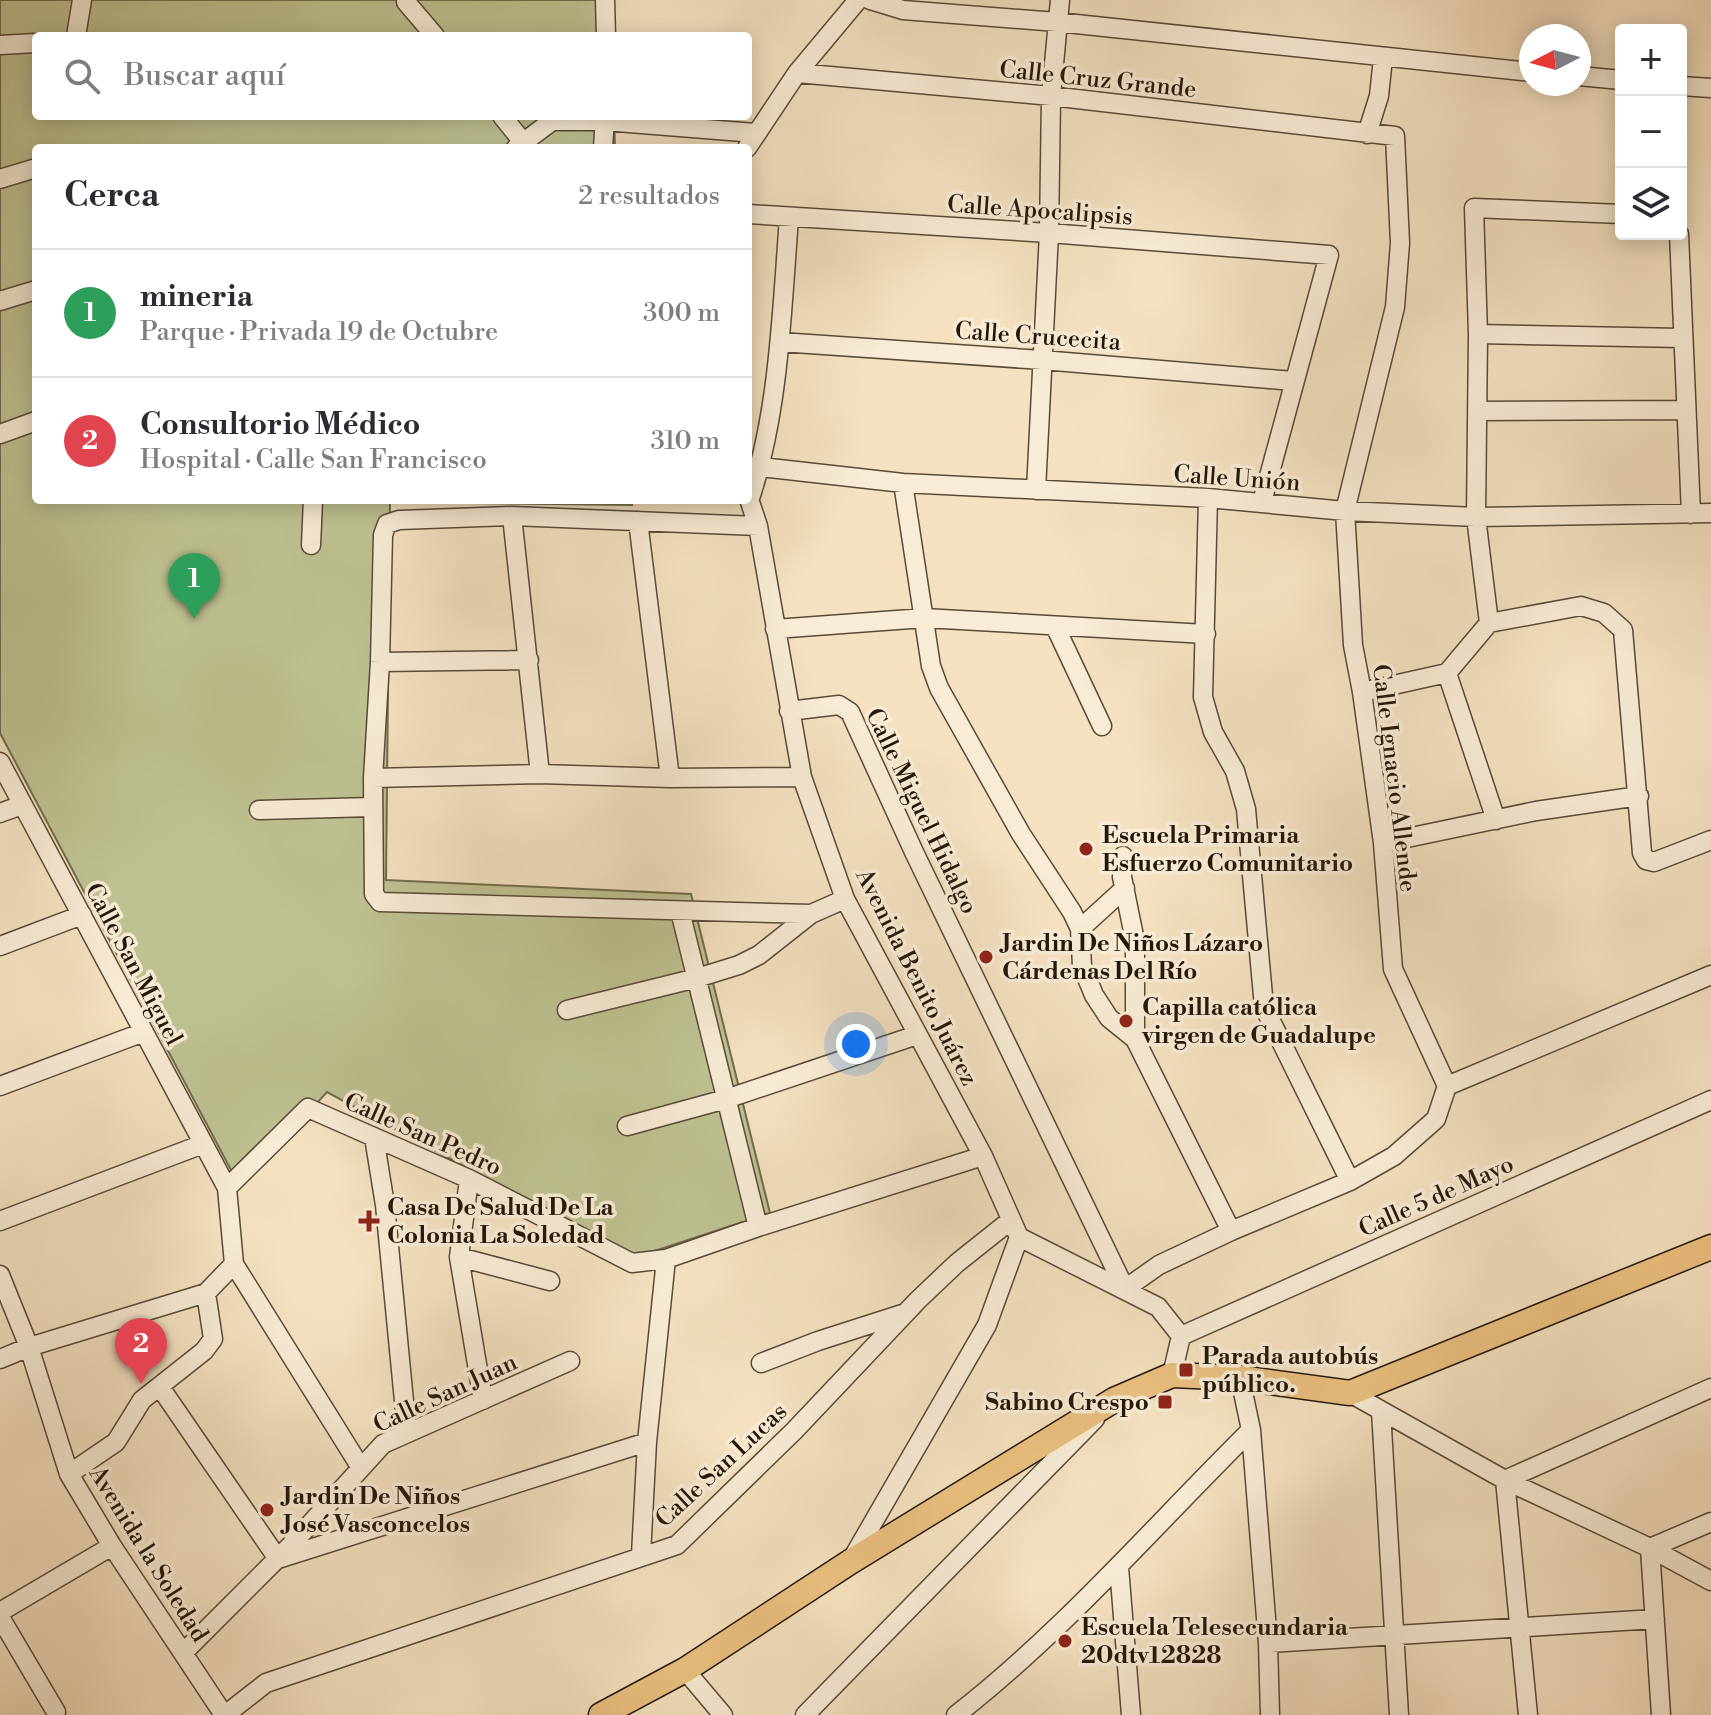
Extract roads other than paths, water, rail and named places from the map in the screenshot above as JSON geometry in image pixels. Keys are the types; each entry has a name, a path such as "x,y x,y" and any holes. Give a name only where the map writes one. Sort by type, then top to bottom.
{"main road":[{"path":"601,1715 685,1670 850,1562 1114,1400 1172,1375 1240,1378 1350,1393 1711,1247"}],"street":[{"path":"77,32 82,0"},
{"path":"605,0 606,32"},
{"path":"611,120 751,141 797,73 858,0"},
{"path":"870,0 903,10 1057,22 1519,71"},
{"path":"1036,490 1049,233 1051,96 1060,0"},
{"path":"406,2 432,32"},
{"path":"0,45 32,43"},
{"path":"1367,134 1379,96 1383,58"},
{"name":"Calle Cruz Grande","path":"797,73 1051,96 1395,136"},
{"path":"1591,77 1615,79"},
{"path":"1687,86 1711,88"},
{"path":"504,120 519,144"},
{"path":"521,144 555,120"},
{"path":"603,144 604,120"},
{"name":"Calle Ignacio Allende","path":"1395,136 1400,243 1395,307 1345,511 1353,645 1383,843 1393,969 1447,1086"},
{"path":"0,179 32,169"},
{"path":"1489,623 1476,517 1478,334 1474,208 1615,214"},
{"name":"Calle Apocalipsis","path":"752,214 1329,255 1293,381"},
{"path":"752,490 761,467 780,342 789,218"},
{"path":"1679,240 1691,514"},
{"path":"0,301 32,291"},
{"path":"1478,334 1682,338"},
{"name":"Calle Crucecita","path":"780,342 1293,381"},
{"path":"1262,502 1293,381"},
{"path":"1477,411 1685,410"},
{"path":"0,434 32,422"},
{"name":"Calle Unión","path":"761,467 903,483 1208,498 1345,511 1476,517 1711,513"},
{"path":"903,483 931,666 939,688 1021,834 1080,929 1082,966 1094,995 1109,1018 1135,1039 1231,1231"},
{"path":"1208,498 1203,697 1213,732 1235,771 1246,809 1264,1007 1350,1181"},
{"path":"311,545 313,504"},
{"name":"Avenida Benito Juárez","path":"751,504 758,526 802,777 845,899 983,1156 1019,1237"},
{"path":"758,526 512,516 399,520 387,524 383,535 373,778 374,894 380,902 811,914"},
{"path":"512,516 540,774"},
{"path":"638,521 670,778"},
{"path":"1362,692 1447,673 1489,623 1581,606 1604,613 1623,630 1642,853 1646,860 1654,862 1711,840"},
{"path":"775,629 924,618 1206,634"},
{"path":"1055,626 1102,726"},
{"path":"380,662 529,660"},
{"path":"1447,673 1496,820"},
{"name":"Calle Miguel Hidalgo","path":"789,711 839,705 850,712 914,852 1125,1289"},
{"name":"Calle San Miguel","path":"0,762 227,1188"},
{"path":"373,778 540,774 670,778 802,777"},
{"path":"1383,843 1536,811 1639,796"},
{"path":"0,813 22,805"},
{"path":"259,810 372,807"},
{"path":"1123,856 1122,877 1135,941 1135,1039"},
{"path":"1080,929 1125,888"},
{"path":"567,1010 697,978 759,955 811,914 845,899"},
{"path":"680,911 758,1227"},
{"path":"0,946 82,915"},
{"path":"1125,1289 1159,1265 1350,1181 1394,1156 1436,1119 1447,1086 1711,975"},
{"path":"0,1086 144,1032"},
{"path":"627,1126 726,1099 917,1035"},
{"name":"Calle 5 de Mayo","path":"1181,1336 1711,1100"},
{"name":"Calle San Pedro","path":"227,1188 308,1108 469,1179 632,1263 666,1259 983,1156"},
{"path":"374,1137 385,1205 407,1432"},
{"path":"0,1221 203,1144"},
{"path":"469,1179 459,1257 483,1400"},
{"path":"227,1188 234,1264 361,1468"},
{"name":"Calle San Lucas","path":"224,1715 266,1683 677,1545 794,1431 905,1313 957,1263 1011,1220"},
{"path":"850,1562 987,1325 1019,1237 1158,1307 1181,1336 1172,1375"},
{"path":"459,1257 550,1281"},
{"path":"641,1555 647,1442 666,1259"},
{"path":"0,1359 29,1347 206,1293 234,1264"},
{"name":"Avenida la Soledad","path":"0,1275 29,1347 69,1474 112,1546 224,1715"},
{"path":"69,1474 116,1442 142,1400 204,1351 213,1339 206,1293"},
{"path":"761,1363 905,1313"},
{"name":"Calle San Juan","path":"183,1653 278,1559 383,1444 570,1361"},
{"path":"1240,1378 1251,1430 1268,1643 1270,1715"},
{"path":"160,1387 278,1559 647,1442"},
{"path":"1505,1480 1711,1388"},
{"path":"1350,1393 1505,1480 1650,1548 1711,1581"},
{"path":"805,1715 1114,1400"},
{"path":"1381,1411 1399,1715"},
{"path":"956,1715 986,1692 1119,1567 1186,1494 1251,1430"},
{"path":"1505,1480 1528,1715"},
{"path":"1650,1548 1711,1522"},
{"path":"56,1712 0,1614 112,1546"},
{"path":"1650,1548 1661,1715"},
{"path":"1119,1567 1131,1715"},
{"path":"1268,1643 1655,1619"},
{"path":"685,1670 723,1715"}],"place":[{"name":"mineria","path":"194,619"},
{"name":"Escuela Primaria Esfuerzo Comunitario","path":"1086,849"},
{"name":"Jardin De Niños Lázaro Cárdenas Del Río","path":"986,957"},
{"name":"Capilla católica virgen de Guadalupe","path":"1126,1021"},
{"name":"Casa De Salud De La Colonia La Soledad","path":"369,1221"},
{"name":"Parada autobús público.","path":"1186,1370"},
{"name":"Consultorio Médico","path":"141,1384"},
{"name":"Sabino Crespo","path":"1165,1402"},
{"name":"Jardin De Niños José Vasconcelos","path":"267,1510"},
{"name":"Escuela Telesecundaria 20dtv12828","path":"1065,1641"}]}
